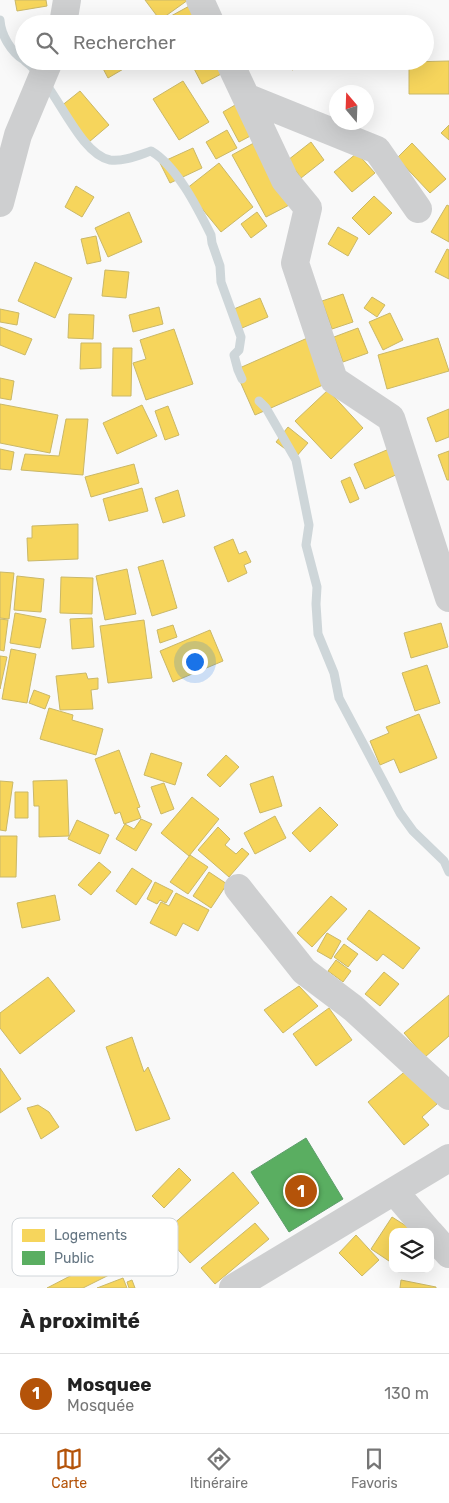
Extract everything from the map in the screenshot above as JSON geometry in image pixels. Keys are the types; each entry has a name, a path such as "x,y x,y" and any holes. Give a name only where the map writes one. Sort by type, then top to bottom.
{"street":[{"path":"64,15 67,0"},
{"path":"200,0 207,15"},
{"path":"233,70 285,180 308,208 295,263 334,380 391,418 449,598"},
{"path":"0,203 18,135 41,81"},
{"path":"246,97 377,150 418,209"},
{"path":"238,888 304,971 353,1008 449,1096"},
{"path":"233,1288 449,1158"},
{"path":"394,1192 426,1228"},
{"path":"434,1237 449,1254"}],"building: Logements":[{"path":"15,0 46,0 47,6 17,11"},
{"path":"145,0 188,0 167,15 156,15"},
{"path":"193,4 198,15 173,15"},
{"path":"434,61 449,61 449,94 409,94 409,70 434,70"},
{"path":"104,70 122,70 108,78"},
{"path":"195,70 224,70 225,72 202,84"},
{"path":"183,81 209,122 179,140 153,99"},
{"path":"80,91 109,125 89,142 60,107"},
{"path":"242,101 258,132 239,142 223,112"},
{"path":"449,125 449,140 441,133"},
{"path":"227,130 237,148 216,159 206,142"},
{"path":"261,139 295,202 266,217 232,155"},
{"path":"311,142 324,160 301,178 288,160"},
{"path":"412,143 446,179 430,193 397,158"},
{"path":"193,148 202,168 170,183 160,163"},
{"path":"357,153 375,173 352,192 334,172"},
{"path":"219,163 253,207 221,232 186,189"},
{"path":"76,186 94,197 82,217 65,207"},
{"path":"374,196 392,213 369,235 352,218"},
{"path":"447,205 449,206 449,242 431,232"},
{"path":"129,212 142,242 108,257 95,228"},
{"path":"257,212 267,226 251,238 241,224"},
{"path":"338,227 358,238 348,256 328,244"},
{"path":"96,236 101,261 87,264 81,239"},
{"path":"447,249 449,250 449,279 435,272"},
{"path":"35,262 72,278 55,318 18,301"},
{"path":"105,270 129,272 126,298 102,296"},
{"path":"343,294 353,322 332,329 322,301"},
{"path":"372,297 385,305 377,317 364,308"},
{"path":"260,298 268,317 242,328 234,309"},
{"path":"159,307 163,324 133,332 129,315"},
{"path":"0,309 19,313 17,325 0,322"},
{"path":"390,313 403,340 383,350 369,322"},
{"path":"69,314 94,315 93,339 68,338"},
{"path":"0,327 32,339 25,355 0,345"},
{"path":"358,328 368,353 343,362 334,337"},
{"path":"174,329 193,384 146,400 133,363 146,359 140,340"},
{"path":"312,336 332,381 255,415 235,370"},
{"path":"438,338 449,371 387,389 378,355"},
{"path":"81,343 101,343 101,368 80,369"},
{"path":"113,348 132,348 131,396 112,396"},
{"path":"0,378 14,381 11,400 0,398"},
{"path":"328,390 363,428 331,459 295,421"},
{"path":"0,404 58,415 50,453 0,443"},
{"path":"142,405 157,436 117,454 103,423"},
{"path":"168,406 179,435 165,440 155,411"},
{"path":"449,409 449,437 436,442 427,418"},
{"path":"66,419 88,419 83,475 21,470 25,454 59,456"},
{"path":"288,427 308,443 296,457 276,442"},
{"path":"0,449 14,452 11,470 0,469"},
{"path":"389,449 400,473 365,489 354,464"},
{"path":"449,451 449,480 447,480 438,455"},
{"path":"134,464 139,483 91,497 85,477"},
{"path":"350,477 359,499 350,503 341,481"},
{"path":"142,488 148,511 109,521 103,499"},
{"path":"178,490 185,516 163,523 155,498"},
{"path":"78,524 78,559 28,561 27,538 32,538 32,526"},
{"path":"233,539 239,554 246,551 251,562 244,565 247,573 228,582 214,547"},
{"path":"163,560 177,608 152,616 138,567"},
{"path":"127,569 136,614 105,620 96,576"},
{"path":"0,572 14,573 9,619 0,618"},
{"path":"17,576 44,579 41,612 14,610"},
{"path":"61,577 93,578 92,614 60,613"},
{"path":"15,613 46,619 40,648 10,643"},
{"path":"92,618 94,647 72,649 70,619"},
{"path":"0,619 8,620 4,651 0,650"},
{"path":"144,620 152,678 108,683 100,626"},
{"path":"441,623 448,647 411,658 404,633"},
{"path":"173,625 177,637 160,643 157,630"},
{"path":"210,630 223,661 173,682 160,651"},
{"path":"11,649 36,654 27,703 2,699"},
{"path":"0,656 7,657 0,689"},
{"path":"427,665 440,703 415,711 402,673"},
{"path":"86,673 88,679 98,678 98,689 91,690 93,709 60,710 56,676"},
{"path":"34,690 50,696 45,709 29,703"},
{"path":"49,708 73,715 72,720 103,729 96,755 40,739"},
{"path":"419,714 437,758 400,773 394,759 380,765 370,741 389,733 386,727"},
{"path":"119,750 140,807 137,808 141,818 124,824 120,812 115,814 95,759"},
{"path":"151,753 182,763 175,785 144,775"},
{"path":"226,755 239,767 220,787 207,775"},
{"path":"273,776 282,806 260,813 250,784"},
{"path":"67,780 69,836 39,837 39,806 34,806 33,781"},
{"path":"0,781 13,782 6,831 0,830"},
{"path":"164,783 174,809 161,814 151,787"},
{"path":"15,792 28,792 28,818 15,818"},
{"path":"192,797 219,819 189,856 161,833"},
{"path":"320,807 338,825 310,852 292,833"},
{"path":"275,816 286,838 255,854 244,833"},
{"path":"141,819 152,824 136,851 116,839 125,824 134,829"},
{"path":"77,820 109,835 100,854 68,839"},
{"path":"218,827 230,839 225,845 236,854 242,848 249,854 229,877 198,850"},
{"path":"0,836 17,836 16,877 0,877"},
{"path":"190,855 208,867 188,894 170,882"},
{"path":"99,862 111,872 91,895 78,885"},
{"path":"132,868 152,881 136,905 116,891"},
{"path":"209,872 227,884 211,908 193,896"},
{"path":"155,882 173,891 166,903 160,900 157,904 147,899"},
{"path":"176,893 209,910 198,931 183,923 176,936 150,923 161,902 169,906"},
{"path":"55,895 60,920 22,928 17,903"},
{"path":"331,896 347,909 312,947 297,933"},
{"path":"369,910 420,948 403,969 383,954 377,961 347,939"},
{"path":"327,933 341,941 331,959 317,951"},
{"path":"344,944 358,954 348,967 334,957"},
{"path":"336,960 351,971 343,982 328,971"},
{"path":"384,972 399,984 380,1006 365,994"},
{"path":"48,977 75,1011 20,1054 0,1028 0,1013"},
{"path":"299,986 318,1006 283,1033 264,1010"},
{"path":"449,995 449,1036 425,1057 404,1033"},
{"path":"329,1008 352,1040 316,1066 293,1034"},
{"path":"132,1037 144,1072 148,1067 170,1119 136,1131 106,1047"},
{"path":"0,1068 21,1099 0,1113"},
{"path":"408,1069 437,1104 422,1117 429,1125 404,1145 368,1102"},
{"path":"38,1105 49,1112 59,1127 41,1139 27,1108"},
{"path":"179,1168 191,1180 164,1208 152,1196"},
{"path":"233,1172 259,1203 190,1263 178,1250 178,1220"},
{"path":"392,1217 409,1228 389,1228 389,1261 371,1249"},
{"path":"255,1223 269,1239 215,1284 201,1268"},
{"path":"356,1235 379,1260 362,1276 339,1253"},
{"path":"70,1276 107,1276 83,1288 47,1288"},
{"path":"123,1278 127,1288 97,1288"},
{"path":"132,1280 135,1288 129,1288 127,1282"},
{"path":"401,1280 436,1287 436,1288 400,1288"}],"building: Public":[{"path":"306,1138 343,1199 289,1232 251,1172"}],"waterway":[{"path":"0,20 2,31 15,52"},
{"path":"35,70 87,145 98,155 110,160 120,160 151,151 161,158 178,177 211,235 220,266 221,282 241,337 239,350 234,355 242,379"},
{"path":"259,401 266,408 296,460 309,525 306,545 317,587 318,634 334,673 339,698 400,813 413,831 444,861 449,872"}],"place":[{"name":"Mosquee","path":"301,1191"}]}
